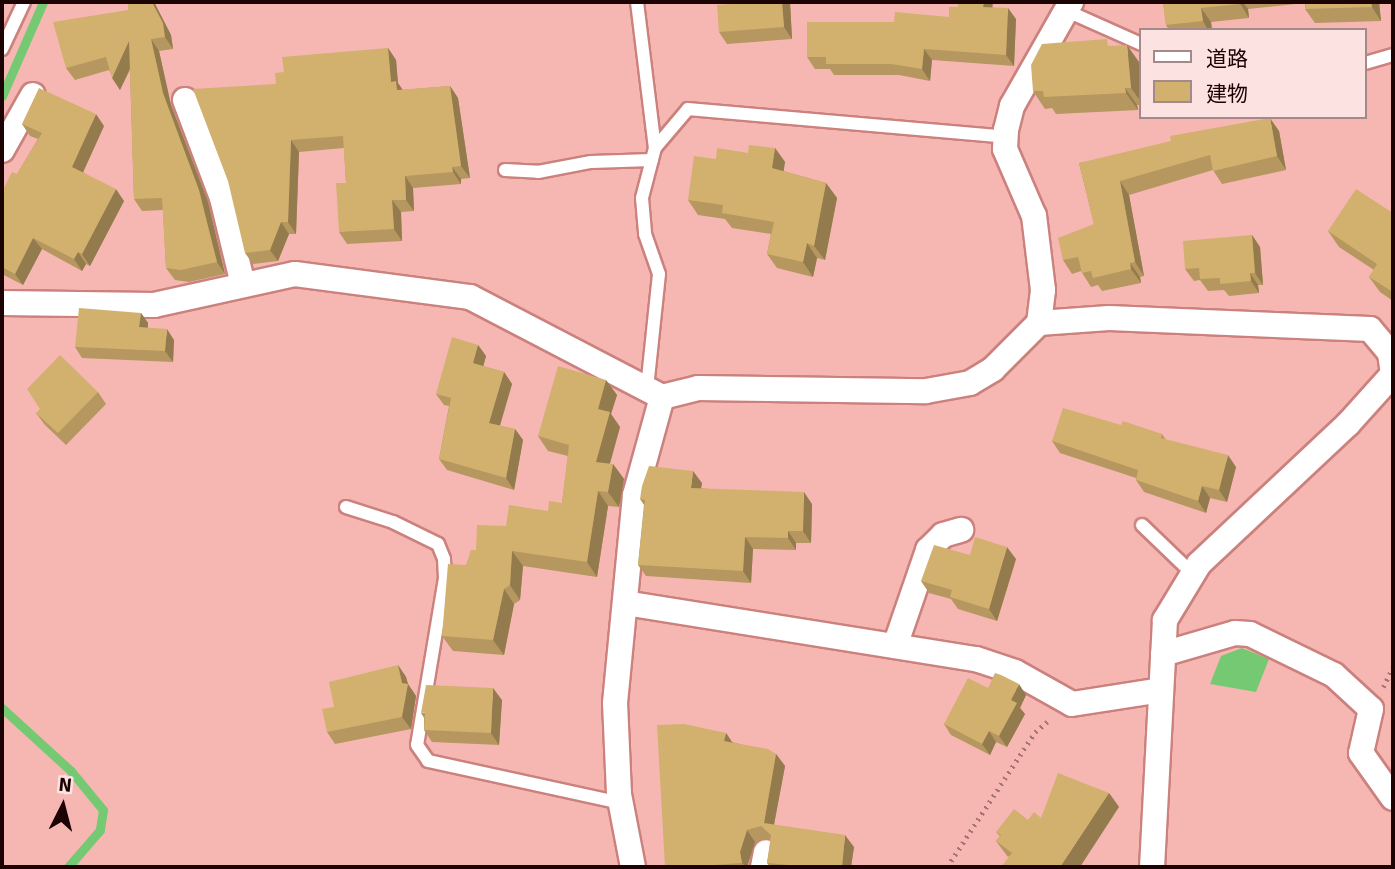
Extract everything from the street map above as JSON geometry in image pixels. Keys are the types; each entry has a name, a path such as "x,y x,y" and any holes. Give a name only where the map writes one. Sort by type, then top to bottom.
{"street":[{"path":"2,303 154,305 295,274 470,297 655,393 698,388 926,391 970,383 993,369 1039,323 1042,290 1034,216 1006,149 1006,137 1013,106 1069,6"},
{"path":"2,150 33,95"},
{"path":"185,100 222,198 243,285"},
{"path":"1039,323 1109,318 1370,329 1390,353 1393,374 1193,574 1165,620 1152,867"},
{"path":"633,867 621,803 615,703 635,495 655,393"},
{"path":"895,646 928,550 943,534 961,530"},
{"path":"625,603 976,659 1015,673 1072,704 1161,690"},
{"path":"1163,654 1235,633 1250,634 1334,675 1371,709 1361,753 1393,798"}],"lane":[{"path":"2,50 24,2"},
{"path":"637,2 653,154 642,198 645,234 659,274 655,393"},
{"path":"1069,6 1140,43"},
{"path":"1367,62 1393,54"},
{"path":"505,170 538,172 653,154 688,109 1006,137"},
{"path":"346,507 393,522 438,544 444,559 445,578 417,745 428,761 621,803"},
{"path":"1142,525 1193,574"}],"path":[{"path":"947,867 1035,732 1072,704"}],"shaded area":[{"path":"1242,648 1269,659 1256,692 1210,684 1221,656"}],"building":[{"path":"128,2 152,2 163,23 165,37 151,39 163,93 199,190 217,262 181,270 166,268 162,198 134,199 129,41 112,78 106,57 66,68 53,22 128,10"},
{"path":"728,2 782,2 784,27 719,32 717,5"},
{"path":"958,2 984,2 983,7 1008,8 1006,55 924,49 922,69 891,64 826,64 826,57 807,57 807,22 894,22 895,12 949,17 949,7 958,7"},
{"path":"1163,2 1239,4 1201,8 1203,21 1166,25"},
{"path":"1306,2 1371,2 1372,7 1305,9"},
{"path":"1107,39 1108,46 1127,45 1131,88 1125,88 1126,93 1044,97 1043,91 1033,91 1031,65 1042,44"},
{"path":"388,48 391,82 396,81 397,90 450,86 461,166 452,167 453,172 405,176 406,200 392,200 394,229 339,232 336,183 346,183 343,136 291,140 288,222 281,222 270,250 245,253 228,181 193,89 276,84 275,73 284,72 282,57"},
{"path":"39,88 96,114 72,167 116,189 82,254 78,252 74,259 33,238 15,274 2,267 2,192 12,172 17,174 42,133 22,124"},
{"path":"1270,119 1277,156 1213,171 1210,155 1120,181 1135,262 1130,263 1131,269 1093,278 1091,271 1082,273 1078,257 1063,260 1058,238 1094,224 1079,163 1171,141 1170,136"},
{"path":"749,145 775,148 772,168 826,183 814,246 807,243 803,262 767,254 774,222 722,213 723,205 688,200 694,156 716,159 717,148 748,153"},
{"path":"1356,189 1393,213 1393,292 1369,277 1377,264 1328,231"},
{"path":"1252,235 1255,273 1250,273 1251,281 1220,284 1220,278 1200,279 1199,268 1185,269 1183,241"},
{"path":"79,308 141,313 139,327 167,329 165,351 75,347"},
{"path":"452,337 478,345 473,363 504,372 489,423 515,429 506,478 439,459 451,398 436,394"},
{"path":"60,355 98,392 58,433 36,413 40,409 27,389"},
{"path":"558,366 606,380 598,409 610,412 596,462 613,464 608,492 598,491 587,562 512,551 510,585 504,589 493,640 442,636 448,564 466,565 471,550 476,550 477,525 506,526 509,505 548,511 549,501 562,503 569,445 538,436"},
{"path":"1063,408 1121,425 1123,421 1162,434 1161,438 1228,455 1219,490 1202,486 1198,501 1136,480 1138,470 1052,441"},
{"path":"649,466 693,471 691,488 804,492 803,531 788,531 788,538 745,537 743,571 638,565 645,500 640,499"},
{"path":"975,537 1007,547 989,609 950,597 952,590 921,581 934,545 970,555"},
{"path":"398,665 402,683 408,684 402,717 327,732 322,709 334,707 329,682"},
{"path":"995,673 1019,684 1011,700 1017,703 999,736 989,731 982,744 944,724 968,678 988,688"},
{"path":"426,685 493,688 491,733 424,730 425,712 421,713"},
{"path":"684,724 726,733 724,741 768,749 776,754 764,823 845,835 842,867 789,867 767,863 771,835 761,826 747,830 740,852 742,863 714,867 665,867 657,725"},
{"path":"1058,773 1109,793 1060,867 1001,867 1012,853 996,841 1001,835 996,832 1014,809 1028,820 1034,812 1041,818"}],"waterway":[{"path":"2,96 43,2"},
{"path":"2,708 71,771 103,810 100,830 68,867"}]}
